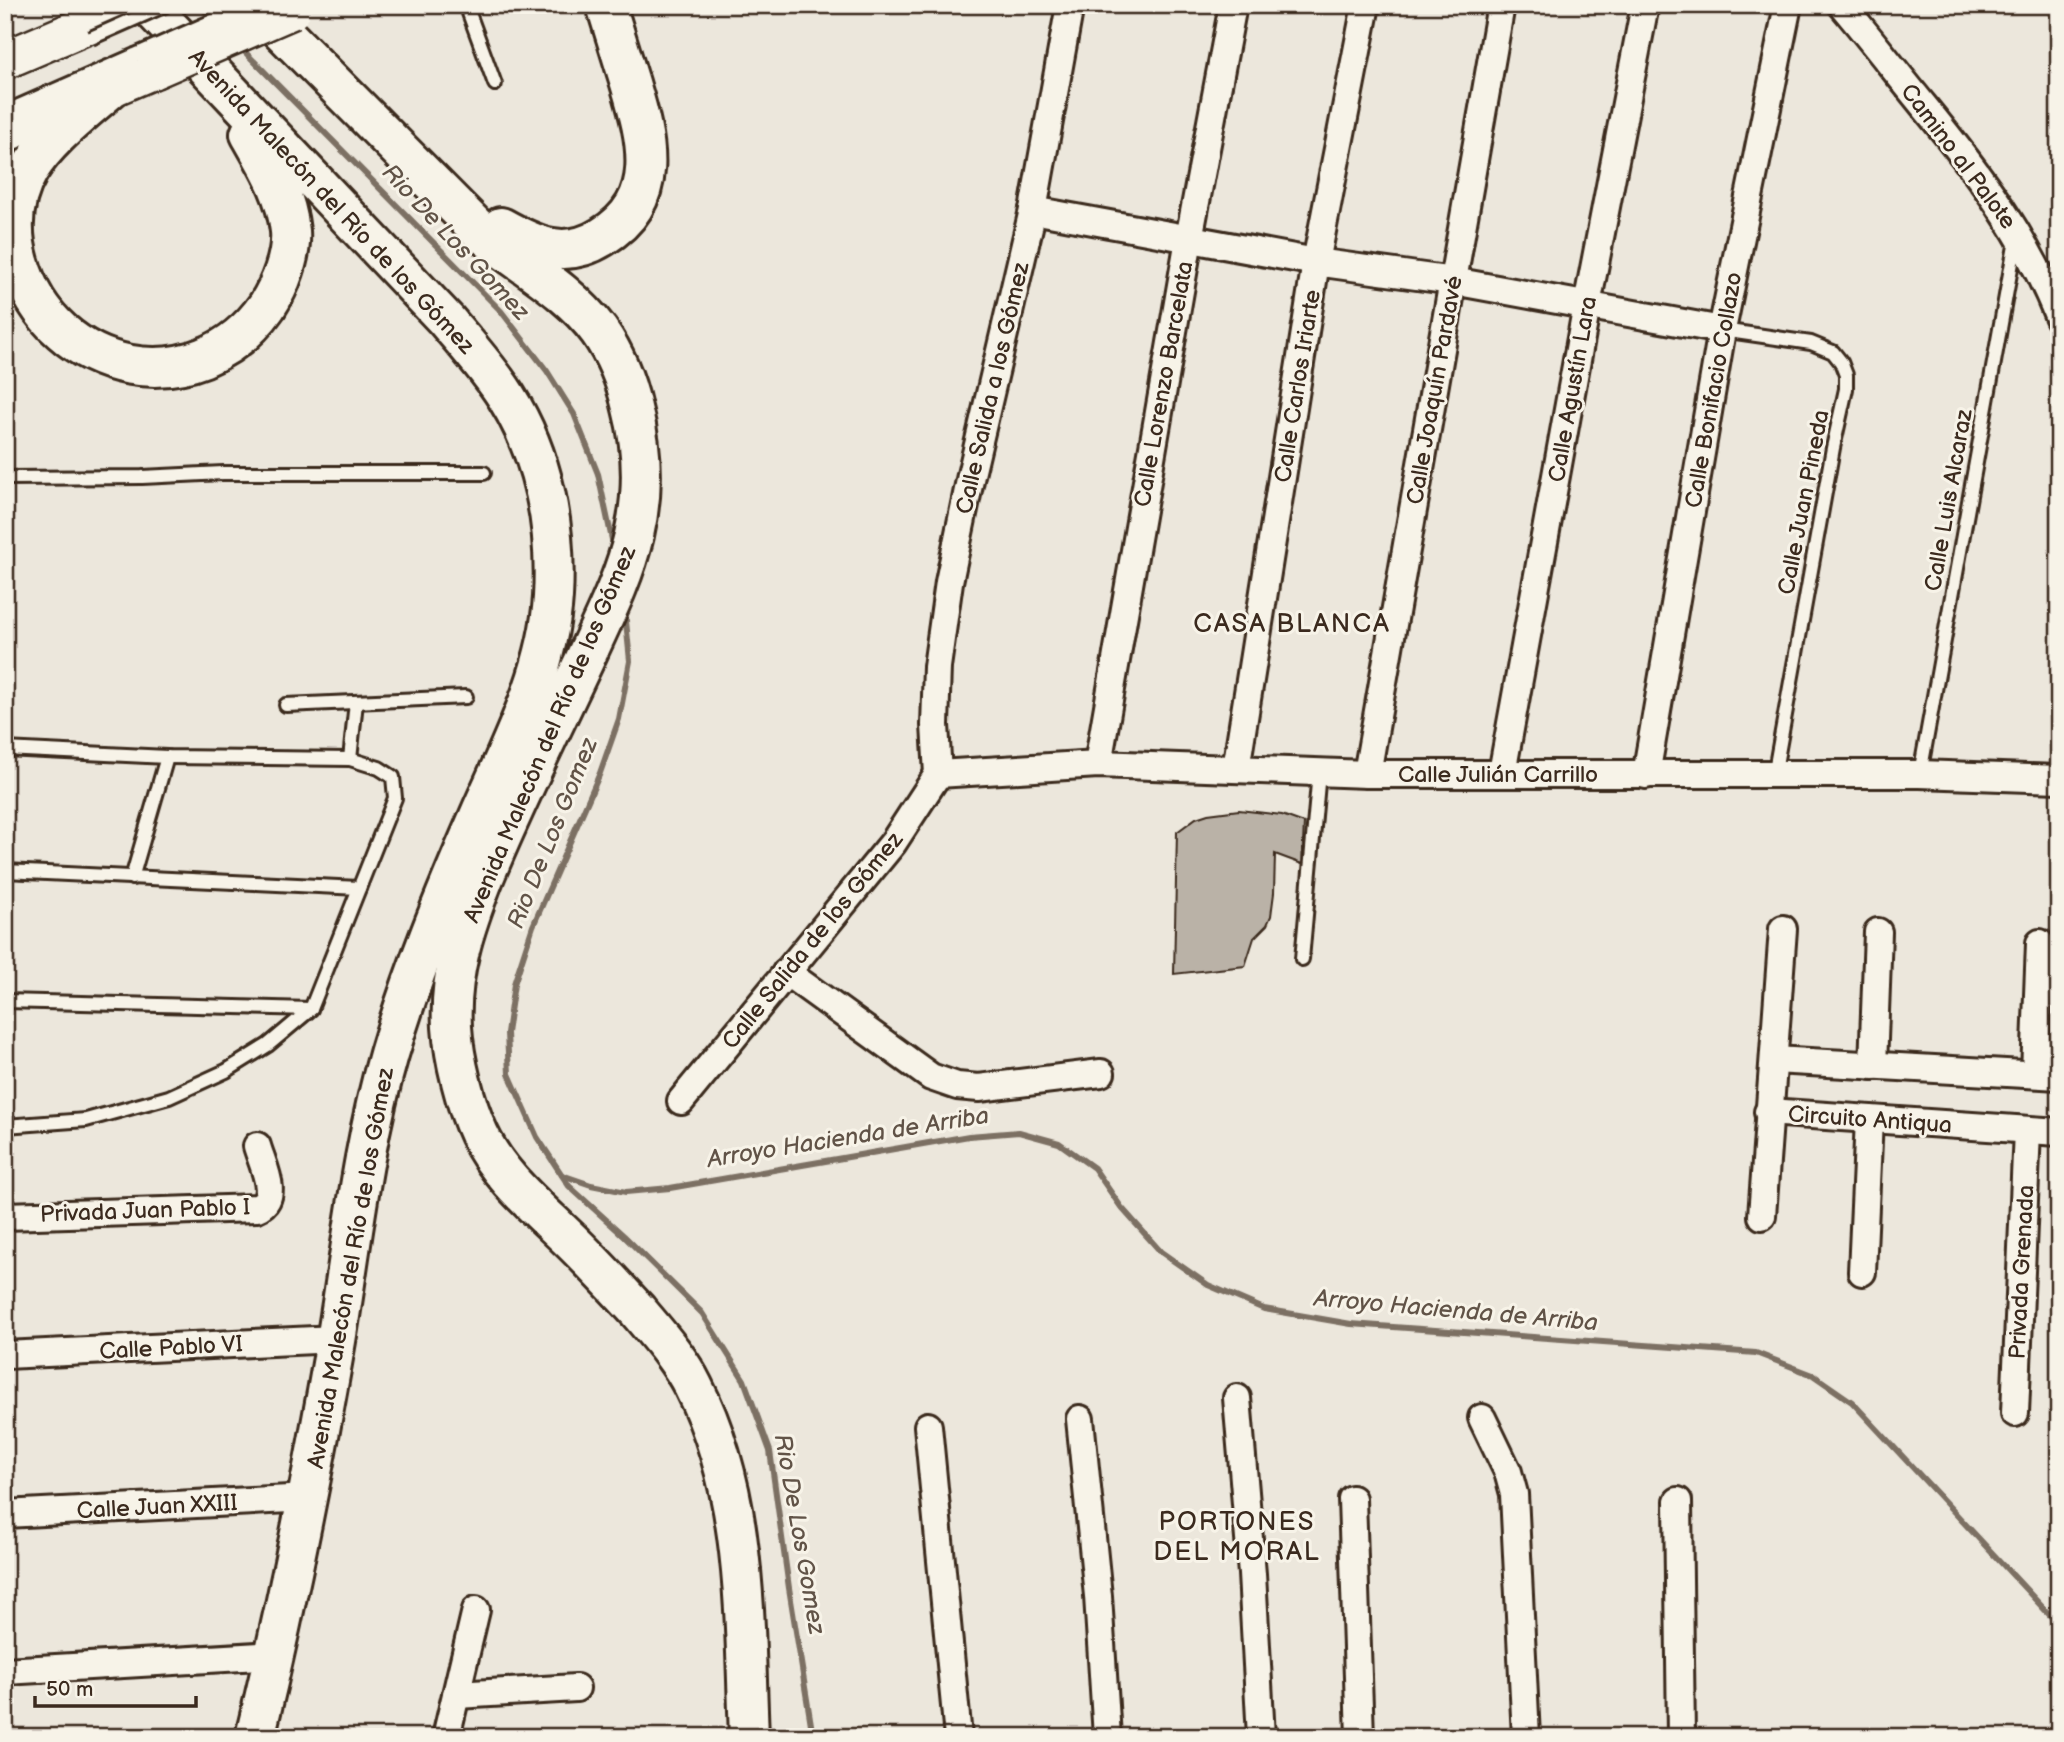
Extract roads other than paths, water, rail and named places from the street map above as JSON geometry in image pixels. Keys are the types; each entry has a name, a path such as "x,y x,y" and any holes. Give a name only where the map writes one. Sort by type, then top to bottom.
{"main road":[{"path":"5,61 90,34 134,5"},
{"name":"Avenida Malecón del Río de los Gómez","path":"148,5 446,320 482,362 508,398 531,443 547,494 553,551 552,601 543,654 523,715 422,952 387,1060 370,1130 309,1498 255,1737"},
{"path":"424,175 501,227 537,246 559,249 584,245 598,240 618,226 633,207 644,184 646,144 606,5"},
{"path":"232,94 251,136 274,174 285,201 290,234 286,262 275,293 254,324 231,344 206,357 177,366 150,368 121,363 99,355 81,345 59,327 31,292 22,273 15,244 13,216 19,193 30,169 61,132 144,63 284,7"},
{"name":"Avenida Malecón del Río de los Gómez","path":"284,7 424,175 491,240 560,290 599,331 613,354 630,400 642,470 635,533 616,587 494,855 465,927 456,961 452,993 452,1029 461,1080 479,1134 496,1162 517,1188 583,1253 667,1344 692,1383 713,1429 726,1471 735,1523 743,1592 749,1737"},
{"path":"5,133 111,88"}],"street":[{"name":"Calle Salida a los Gómez","path":"938,774 935,725 937,667 949,582 971,475 1033,210 1070,5"},
{"name":"Calle Lorenzo Barcelata","path":"1098,764 1189,239 1233,5"},
{"name":"Calle Carlos Iriarte","path":"1236,769 1316,262 1366,5"},
{"name":"Calle Joaquín Pardavé","path":"1367,774 1500,5"},
{"name":"Calle Agustín Lara","path":"1503,773 1587,305 1645,5"},
{"name":"Calle Bonifacio Collazo","path":"1646,775 1722,330 1788,5"},
{"name":"Camino al Palote","path":"1842,5 1968,161 2017,233 2059,317"},
{"path":"1033,210 1316,262 1453,281 1722,330"},
{"name":"Calle Julián Carrillo","path":"938,774 1098,764 1367,774 1920,774 2059,779"},
{"name":"Calle Salida de los Gómez","path":"681,1101 893,843 938,774"},
{"name":"Circuito Antiqua","path":"1783,929 1768,1112 2059,1132"},
{"path":"1873,1066 1878,933"},
{"path":"1773,1060 2047,1075 2040,943"},
{"path":"786,972 931,1076 957,1086 979,1088 1101,1073"},
{"path":"1762,1216 1768,1112"},
{"path":"1862,1272 1869,1119"},
{"name":"Privada Grenada","path":"2015,1413 2027,1130"},
{"name":"Privada Juan Pablo I","path":"5,1216 257,1208 266,1203 270,1192 257,1146"},
{"name":"Calle Pablo VI","path":"5,1355 336,1339"},
{"path":"1237,1398 1252,1573 1261,1737"},
{"path":"1482,1418 1508,1472 1514,1494 1526,1737"},
{"path":"1080,1419 1098,1596 1107,1737"},
{"path":"928,1426 958,1737"},
{"name":"Calle Juan XXIII","path":"5,1514 309,1498"},
{"path":"1352,1499 1360,1737"},
{"path":"1678,1501 1681,1737"},
{"path":"446,1737 476,1610"},
{"path":"5,1671 275,1655"},
{"path":"456,1695 576,1689"}],"lane":[{"path":"90,34 166,5"},
{"path":"5,112 144,63 249,5"},
{"path":"466,5 495,84"},
{"name":"Calle Luis Alcaraz","path":"1920,774 2017,233"},
{"name":"Calle Juan Pineda","path":"1722,330 1811,343 1833,352 1846,375 1846,389 1774,776"},
{"path":"5,478 142,477 223,473 484,473"},
{"path":"286,705 466,697"},
{"path":"349,760 356,702"},
{"path":"5,749 167,757 349,760 379,768 393,777 395,798 311,1009 268,1045 200,1084 169,1097 86,1120 5,1126"},
{"path":"132,878 167,757"},
{"path":"1301,959 1319,772"},
{"path":"5,872 359,888"},
{"path":"5,1001 311,1009"}],"waterway":[{"name":"Rio De Los Gomez","path":"199,5 214,21"},
{"name":"Rio De Los Gomez","path":"239,46 501,311 547,371 574,414 598,474 614,549"},
{"name":"Rio De Los Gomez","path":"625,611 630,661 619,719 600,773 533,926 514,984 507,1033 509,1074 537,1137 569,1186 702,1313 744,1380 770,1451 813,1737"},
{"name":"Arroyo Hacienda de Arriba","path":"562,1175 591,1185 626,1192 670,1188 969,1136 1019,1132 1059,1143 1094,1168 1121,1207 1161,1252 1208,1285 1264,1309 1351,1324 1756,1353 1813,1375 1852,1402 2059,1625"}],"district":[{"name":"CASA BLANCA","path":"1292,623"},
{"name":"PORTONES DEL MORAL","path":"1237,1536"}]}
